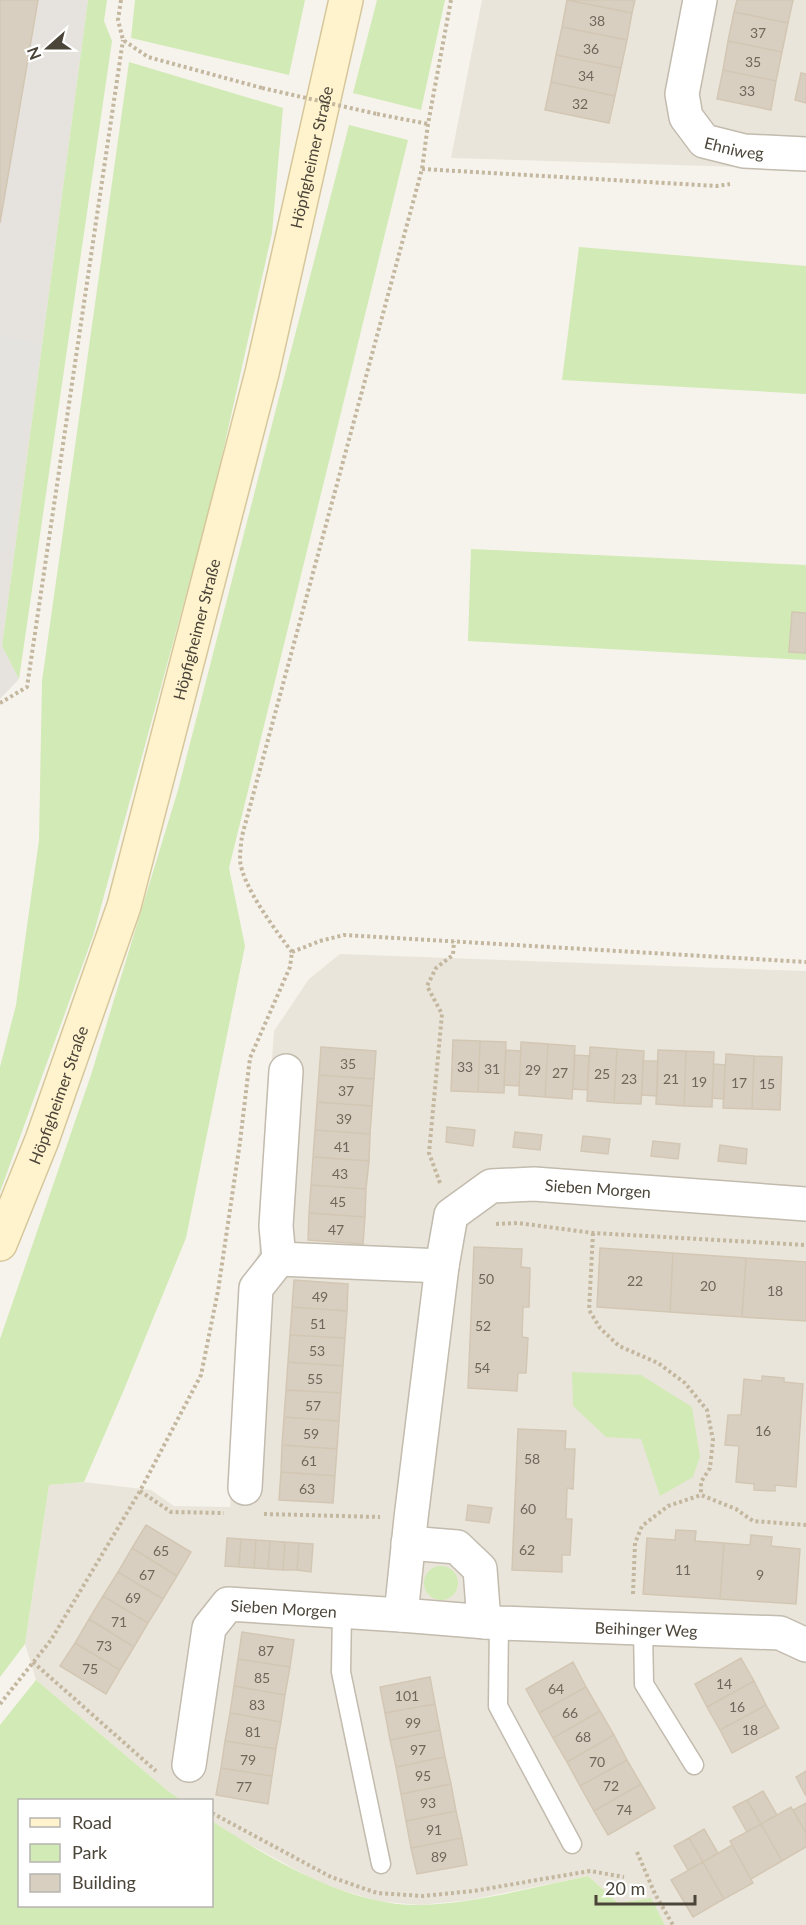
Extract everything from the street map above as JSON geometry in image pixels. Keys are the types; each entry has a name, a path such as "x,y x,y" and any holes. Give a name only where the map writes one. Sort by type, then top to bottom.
{"main road":[{"name":"Höpfigheimer Straße","path":"0,1244 42,1140 124,906 262,373 346,0"}],"street":[{"name":"Ehniweg","path":"700,0 682,94 686,117 704,141 744,151 806,154"},
{"path":"244,1505 256,1288 279,1259 276,1226 286,1071"},
{"name":"Sieben Morgen","path":"449,1224 491,1185 534,1184 806,1204"},
{"path":"401,1615 409,1530 449,1224"},
{"path":"279,1259 442,1266"},
{"path":"409,1530 457,1547 480,1569 492,1622"},
{"name":"Sieben Morgen","path":"176,1772 209,1628 228,1604 492,1622"},
{"name":"Beihinger Weg","path":"492,1622 780,1633 806,1645"}],"lane":[{"path":"342,1611 341,1672 381,1864"},
{"path":"492,1622 498,1706 572,1844"},
{"path":"637,1628 644,1684 694,1765"}],"path":[{"path":"0,703 27,687 123,40 118,20 121,0"},
{"path":"0,1704 51,1640 140,1491 201,1375 218,1291 250,1058 290,967 292,952 268,918 247,882 240,862 242,836 422,169 451,0"},
{"path":"123,40 148,57 262,88 428,124"},
{"path":"422,169 717,186 739,182 744,151"},
{"path":"292,952 344,935 806,962"},
{"path":"454,940 453,955 436,968 427,986 442,1014 429,1153 449,1224 518,1223 593,1233 806,1245"},
{"path":"593,1233 589,1310 600,1328 619,1346 657,1363 685,1383 707,1410 713,1440 710,1468 702,1482 701,1495"},
{"path":"140,1491 171,1512 244,1505 409,1530"},
{"path":"637,1628 635,1544 642,1526 668,1506 701,1495 736,1509 753,1521 806,1526"},
{"path":"33,1662 176,1772"},
{"path":"213,1814 331,1877 377,1893 423,1896 463,1892 590,1871 624,1877"},
{"path":"637,1852 655,1894 673,1925"}],"shaded area":[{"path":"0,0 88,0 2,646 19,679 0,699"},
{"path":"482,0 806,0 806,169 451,158"},
{"path":"0,336 42,344 6,557 0,556"},
{"path":"340,954 806,971 806,1925 665,1925 651,1898 618,1903 588,1876 469,1900 420,1905 377,1901 320,1883 213,1822 213,1799 180,1799 168,1791 36,1680 25,1644 49,1485 84,1482 151,1490 174,1506 230,1507 244,1284 259,1252 274,1031 309,979"}],"green space":[{"path":"88,0 107,0 104,21 112,41 19,679 2,646"},
{"path":"135,0 305,0 289,75 131,38"},
{"path":"377,0 445,0 421,110 353,93"},
{"path":"129,62 283,108 272,233 213,496 93,936 0,1192 0,1067 16,1005 39,840 42,681"},
{"path":"349,125 408,140 229,868 245,946 186,1238 84,1482 49,1485 25,1644 0,1677 0,1339 91,1075 178,790"},
{"path":"579,247 806,266 806,394 562,380"},
{"path":"471,549 806,565 806,660 468,641"},
{"path":"572,1372 641,1375 692,1407 700,1457 693,1477 660,1496 641,1439 606,1437 573,1406"},
{"path":"441,1566 453,1571 458,1583 453,1595 441,1600 429,1595 424,1583 429,1571"},
{"path":"36,1680 180,1799 18,1799 18,1907 213,1907 213,1822 258,1850 311,1878 367,1898 394,1903 442,1904 505,1894 588,1876 618,1903 651,1898 665,1925 0,1925 0,1725"}],"building":[{"path":"0,0 38,0 0,223"},
{"path":"567,0 632,13 627,40 562,27"},
{"path":"568,0 635,0 632,13"},
{"path":"737,0 793,0 788,23 734,12"},
{"path":"734,12 788,23 782,52 728,41"},
{"path":"562,27 627,40 621,68 556,55"},
{"path":"728,41 782,52 776,81 723,70"},
{"path":"556,55 621,68 615,96 551,82"},
{"path":"723,70 776,81 771,110 717,99"},
{"path":"801,73 806,74 806,103 795,100"},
{"path":"551,82 615,96 609,123 545,110"},
{"path":"792,612 806,613 806,653 789,652"},
{"path":"453,1040 480,1041 478,1092 451,1091"},
{"path":"480,1041 506,1042 504,1093 478,1092"},
{"path":"521,1042 548,1044 545,1097 519,1095"},
{"path":"548,1044 575,1046 572,1099 545,1097"},
{"path":"321,1047 376,1051 374,1079 319,1075"},
{"path":"590,1047 617,1049 614,1103 587,1101"},
{"path":"617,1049 644,1051 641,1104 614,1103"},
{"path":"506,1050 521,1051 519,1086 504,1085"},
{"path":"658,1050 686,1051 684,1106 656,1104"},
{"path":"686,1051 714,1052 712,1107 684,1106"},
{"path":"726,1054 754,1056 752,1109 723,1108"},
{"path":"575,1055 589,1056 587,1090 573,1089"},
{"path":"754,1056 782,1057 780,1110 752,1109"},
{"path":"643,1061 658,1061 657,1096 642,1095"},
{"path":"714,1064 725,1065 724,1099 712,1098"},
{"path":"319,1075 374,1079 372,1106 317,1102"},
{"path":"317,1102 372,1106 370,1134 315,1130"},
{"path":"447,1127 475,1130 473,1146 446,1142"},
{"path":"315,1130 370,1134 369,1161 313,1157"},
{"path":"515,1132 542,1135 540,1150 513,1147"},
{"path":"583,1136 610,1139 608,1154 581,1151"},
{"path":"653,1141 680,1144 678,1159 651,1156"},
{"path":"720,1145 747,1149 746,1164 718,1161"},
{"path":"313,1157 369,1161 366,1189 311,1185"},
{"path":"311,1185 366,1189 365,1217 309,1213"},
{"path":"309,1213 365,1217 363,1244 308,1240"},
{"path":"474,1247 522,1249 521,1267 530,1268 529,1307 523,1307 522,1337 528,1338 526,1373 518,1373 517,1391 468,1388"},
{"path":"600,1248 673,1253 670,1312 597,1307"},
{"path":"673,1253 746,1258 742,1317 670,1312"},
{"path":"746,1258 806,1262 806,1321 742,1317"},
{"path":"294,1280 348,1284 347,1311 292,1307"},
{"path":"292,1307 347,1311 345,1338 290,1335"},
{"path":"290,1335 345,1338 343,1366 288,1362"},
{"path":"288,1362 343,1366 341,1393 286,1390"},
{"path":"762,1376 784,1378 784,1382 803,1384 796,1487 775,1485 775,1491 754,1490 754,1484 736,1482 739,1446 725,1445 728,1415 741,1415 744,1379 762,1381"},
{"path":"286,1390 341,1393 339,1421 284,1417"},
{"path":"284,1417 339,1421 337,1449 282,1445"},
{"path":"518,1429 566,1431 565,1449 575,1449 573,1489 567,1488 566,1519 572,1519 570,1555 562,1555 562,1572 512,1570"},
{"path":"282,1445 337,1449 335,1476 281,1472"},
{"path":"281,1472 335,1476 333,1503 279,1500"},
{"path":"468,1505 492,1508 489,1523 466,1520"},
{"path":"146,1525 191,1552 177,1576 132,1548"},
{"path":"676,1530 696,1531 695,1541 724,1543 720,1599 643,1594 647,1538 675,1540"},
{"path":"751,1535 772,1537 771,1546 800,1549 796,1604 720,1599 724,1543 750,1545"},
{"path":"227,1538 241,1539 239,1567 225,1566"},
{"path":"241,1539 256,1540 254,1568 239,1567"},
{"path":"256,1540 270,1541 268,1569 254,1568"},
{"path":"270,1541 285,1542 283,1570 268,1569"},
{"path":"285,1542 299,1543 297,1570 283,1570"},
{"path":"299,1543 313,1544 311,1572 297,1570"},
{"path":"132,1548 177,1576 163,1599 118,1572"},
{"path":"118,1572 163,1599 148,1623 103,1596"},
{"path":"103,1596 148,1623 134,1647 89,1619"},
{"path":"89,1619 134,1647 120,1670 75,1643"},
{"path":"242,1632 294,1640 290,1667 238,1659"},
{"path":"75,1643 120,1670 106,1694 60,1666"},
{"path":"741,1658 754,1681 707,1707 695,1684"},
{"path":"238,1659 290,1667 285,1695 234,1686"},
{"path":"573,1662 586,1687 539,1713 526,1689"},
{"path":"430,1677 435,1704 385,1713 380,1687"},
{"path":"754,1681 766,1705 720,1730 707,1707"},
{"path":"234,1686 285,1695 281,1722 230,1713"},
{"path":"586,1687 600,1711 553,1738 539,1713"},
{"path":"435,1704 440,1730 390,1740 385,1713"},
{"path":"766,1705 779,1728 732,1753 720,1730"},
{"path":"600,1711 614,1735 567,1762 553,1738"},
{"path":"230,1713 281,1722 276,1749 225,1741"},
{"path":"440,1730 445,1757 396,1767 390,1740"},
{"path":"614,1735 627,1760 580,1786 567,1762"},
{"path":"225,1741 276,1749 272,1776 221,1768"},
{"path":"445,1757 451,1784 401,1794 396,1767"},
{"path":"627,1760 641,1784 594,1811 580,1786"},
{"path":"221,1768 272,1776 268,1804 216,1795"},
{"path":"806,1771 806,1796 796,1777"},
{"path":"451,1784 456,1811 406,1821 401,1794"},
{"path":"641,1784 655,1808 608,1835 594,1811"},
{"path":"763,1791 777,1815 761,1824 747,1800"},
{"path":"747,1800 761,1824 747,1832 733,1807"},
{"path":"806,1803 806,1833 793,1810"},
{"path":"791,1807 806,1833 806,1847 782,1861 761,1824"},
{"path":"456,1811 462,1838 411,1848 406,1821"},
{"path":"761,1824 782,1861 751,1879 730,1841"},
{"path":"704,1829 718,1853 703,1862 689,1838"},
{"path":"462,1838 467,1865 417,1874 411,1848"},
{"path":"689,1838 703,1862 688,1870 674,1846"},
{"path":"732,1845 753,1883 724,1899 703,1862"},
{"path":"703,1862 724,1899 693,1917 671,1880"}]}
